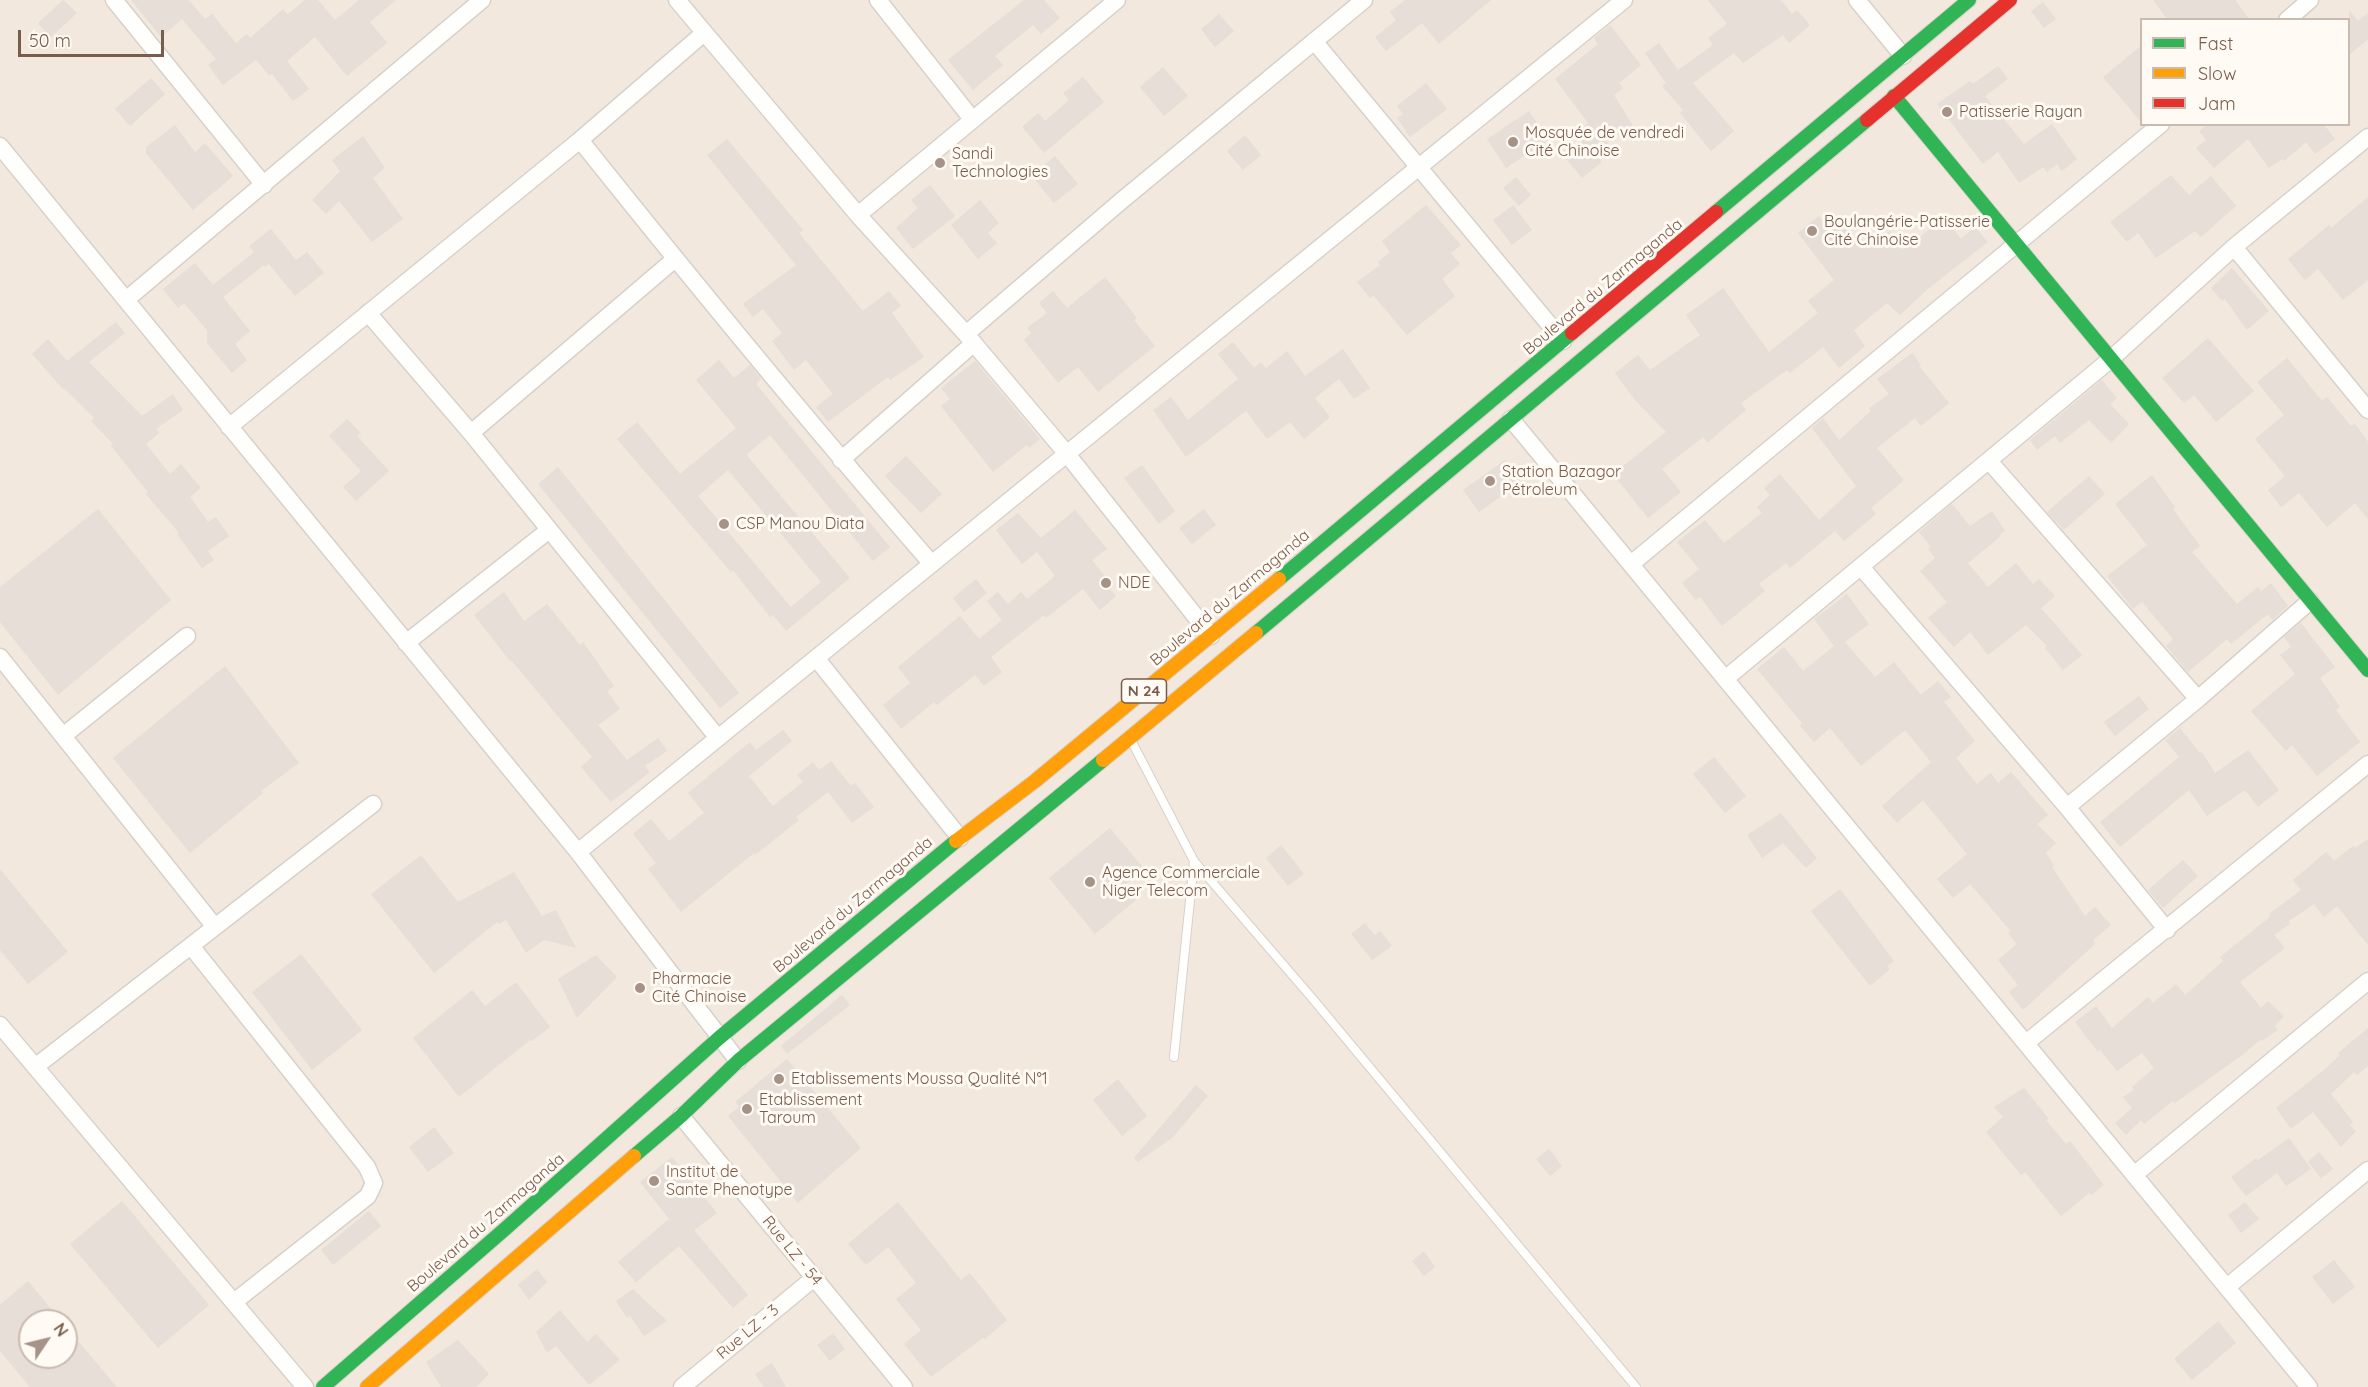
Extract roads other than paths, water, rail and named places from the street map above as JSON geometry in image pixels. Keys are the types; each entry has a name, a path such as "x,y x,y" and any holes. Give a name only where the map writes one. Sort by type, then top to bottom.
{"main road":[{"name":"Boulevard du Zarmaganda","path":"323,1387 719,1038 960,838 1121,715 1211,636 1969,0"},
{"name":"N 24","path":"367,1387 681,1116 738,1061 1128,734 1466,458 2010,0"},
{"path":"1894,96 2368,670"},
{"path":"1448,438 1466,458"}],"street":[{"path":"114,0 264,185"},
{"path":"127,299 482,0"},
{"path":"677,0 858,215 970,339 1067,454 1211,636"},
{"path":"858,215 1117,0"},
{"path":"841,460 1120,202 1364,0"},
{"path":"578,852 1624,0"},
{"path":"1857,0 1903,56"},
{"path":"2289,18 2310,0"},
{"path":"886,3 972,119"},
{"path":"229,427 580,140 704,33"},
{"path":"1314,41 1563,341"},
{"path":"1631,564 2159,126"},
{"path":"580,140 841,460 932,564"},
{"path":"1725,679 2111,359 2234,247 2365,145"},
{"path":"0,146 578,852 738,1061"},
{"path":"2234,247 2368,410"},
{"path":"471,433 675,259"},
{"path":"368,313 471,433 718,738"},
{"path":"1512,419 2309,1387"},
{"path":"1989,461 2198,699"},
{"path":"406,643 549,530"},
{"path":"1861,567 2067,807 2167,930"},
{"path":"2067,807 2198,699 2310,601"},
{"path":"63,736 187,636"},
{"path":"0,657 215,927"},
{"path":"816,658 960,838"},
{"path":"2026,1043 2368,764"},
{"path":"35,1067 374,804"},
{"path":"191,946 368,1167 374,1183 368,1196 234,1302"},
{"path":"2134,1175 2368,981"},
{"path":"0,1025 305,1387"},
{"name":"Rue LZ - 54","path":"681,1116 904,1387"},
{"path":"2227,1287 2365,1179"},
{"name":"Rue LZ - 3","path":"682,1387 814,1278"}],"lane":[{"path":"1128,734 1194,861 1312,998 1636,1387"},
{"path":"1174,1057 1194,861"}],"place":[{"name":"Patisserie Rayan","path":"1947,112"},
{"name":"Mosquée de vendredi Cité Chinoise","path":"1513,142"},
{"name":"Sandi Technologies","path":"940,163"},
{"name":"Boulangérie-Patisserie Cité Chinoise","path":"1812,231"},
{"name":"Station Bazagor Pétroleum","path":"1490,481"},
{"name":"CSP Manou Diata","path":"724,524"},
{"name":"NDE","path":"1106,583"},
{"name":"Agence Commerciale Niger Telecom","path":"1090,882"},
{"name":"Pharmacie Cité Chinoise","path":"640,988"},
{"name":"Etablissements Moussa Qualité N°1","path":"779,1079"},
{"name":"Etablissement Taroum","path":"747,1109"},
{"name":"Institut de Sante Phenotype","path":"654,1181"}]}
